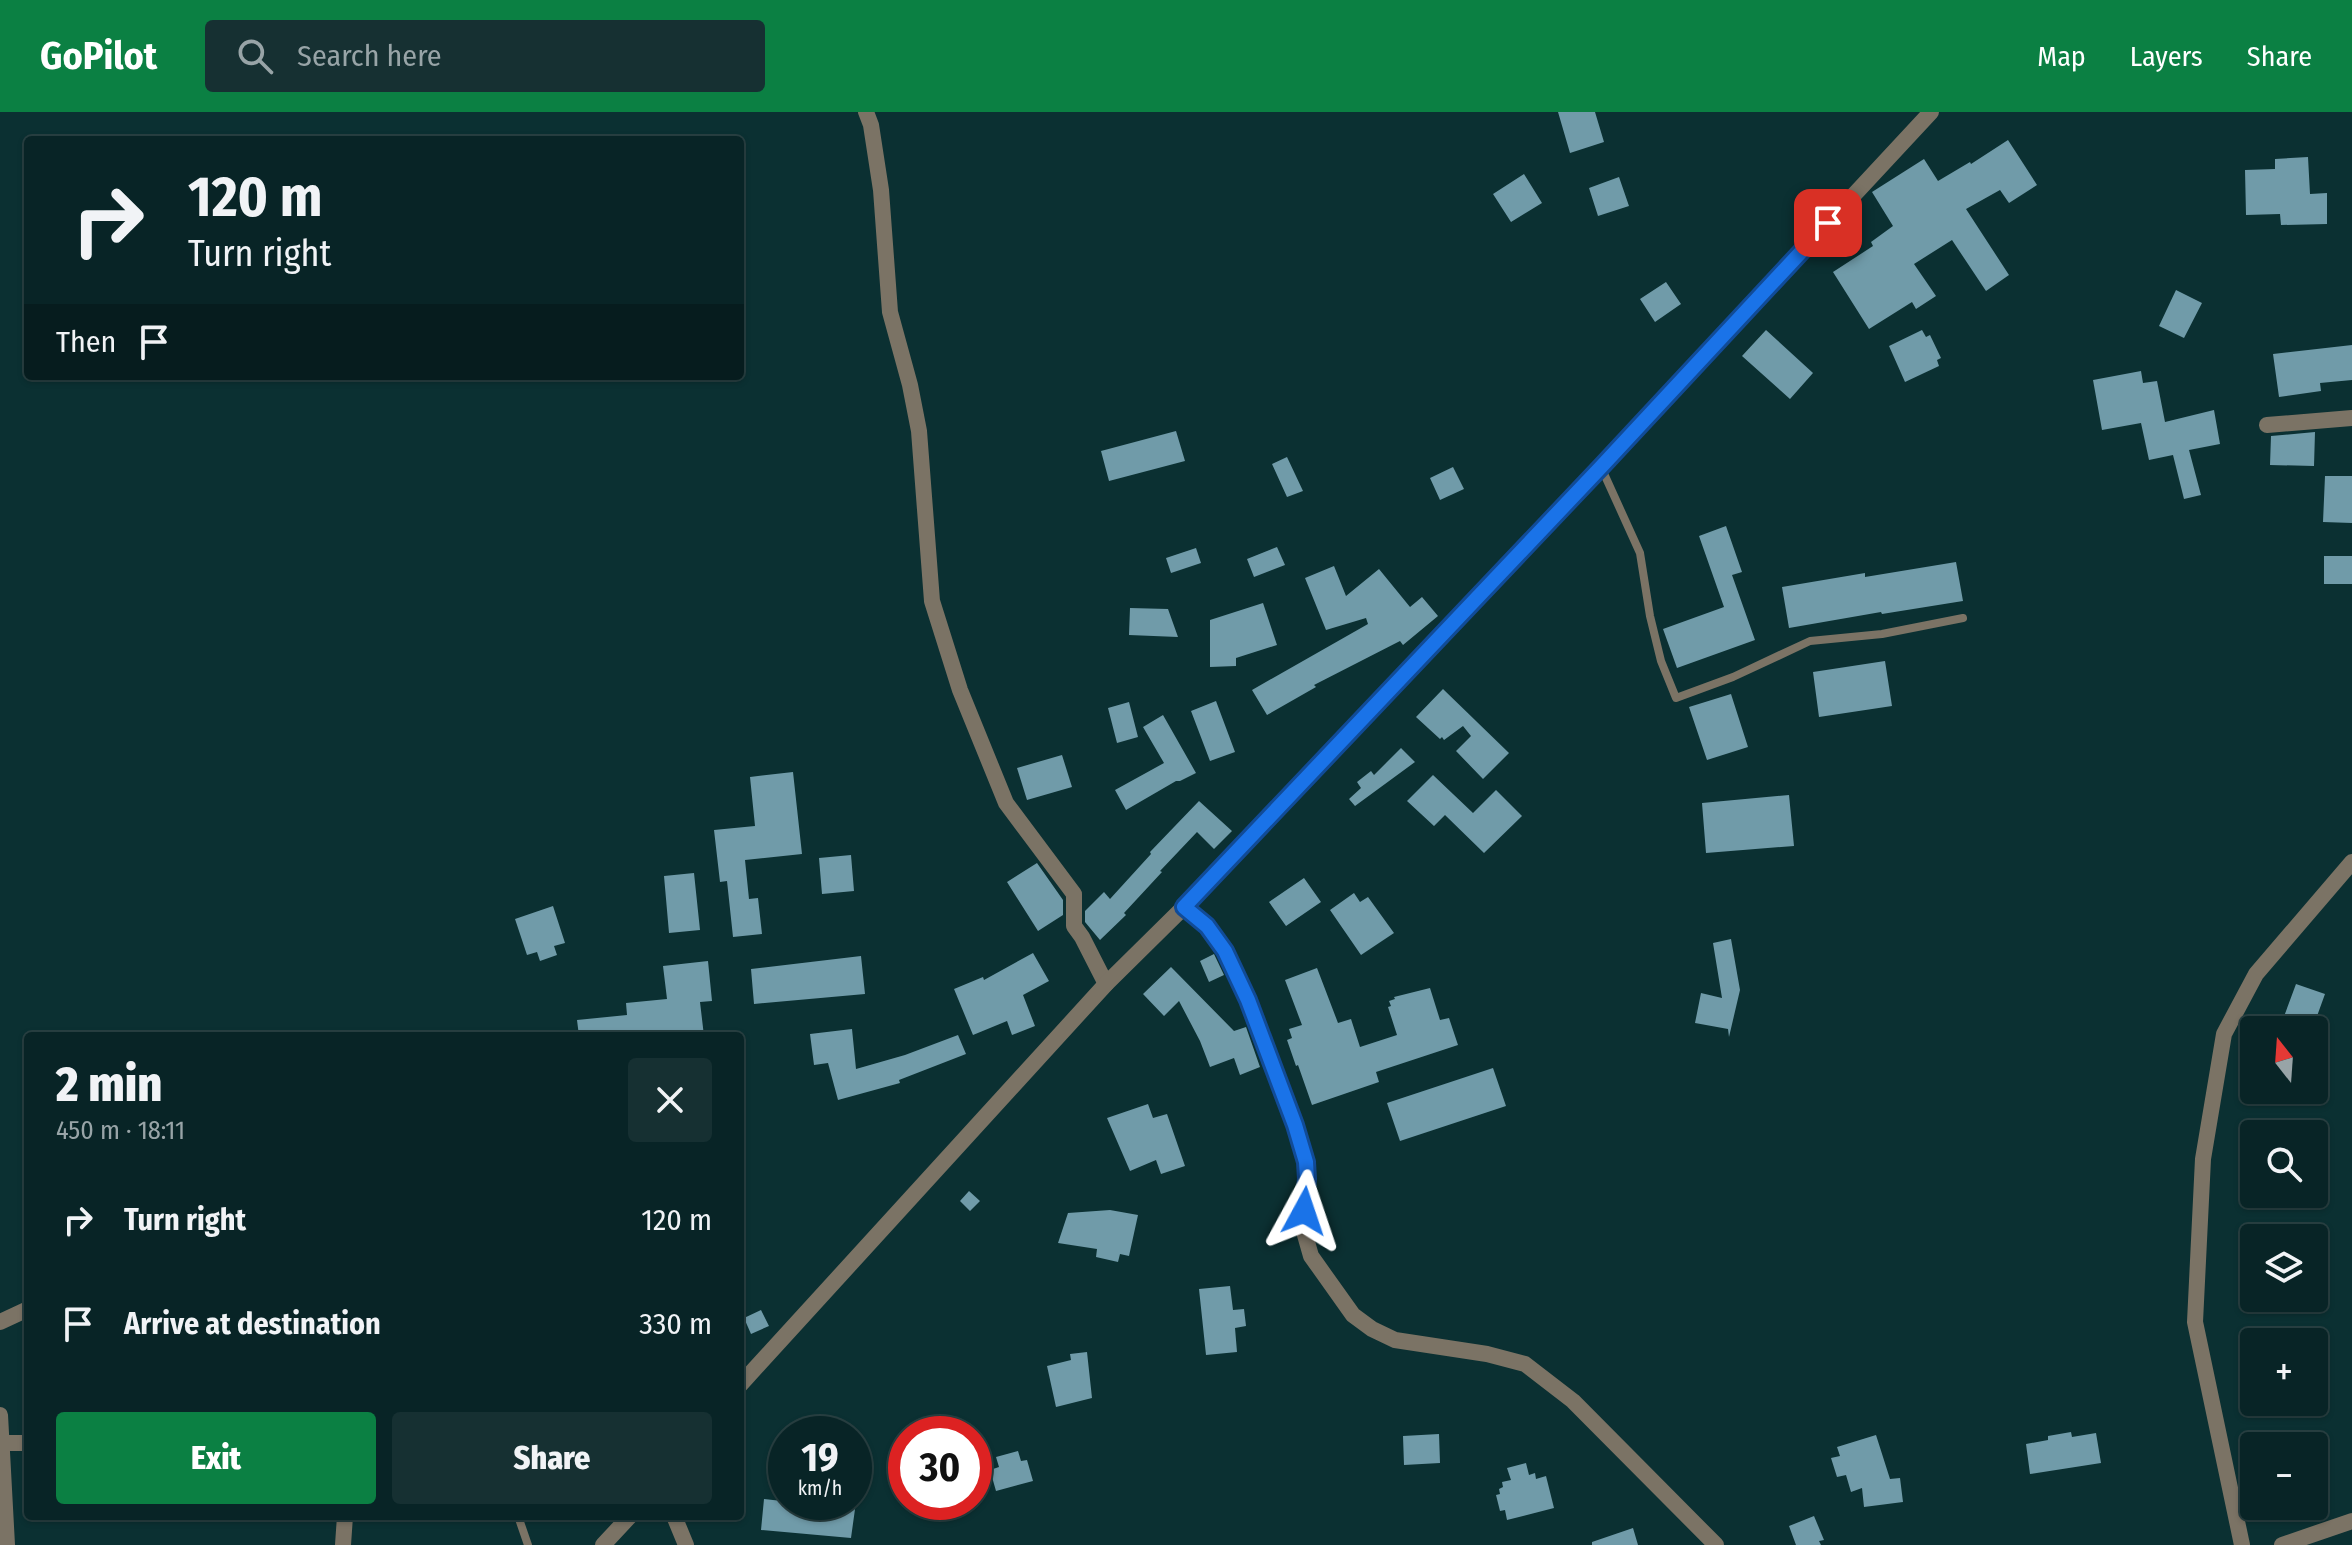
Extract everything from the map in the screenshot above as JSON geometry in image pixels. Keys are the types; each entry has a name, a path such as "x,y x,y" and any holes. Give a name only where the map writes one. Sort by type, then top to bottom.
{"street":[{"path":"866,112 871,125 881,190 890,312 919,431 932,601 960,690 1006,803 1074,894 1074,926 1106,984"},
{"path":"744,1381 1106,984 1184,907 1601,467 1931,112"},
{"path":"2267,425 2352,418"},
{"path":"2243,1545 2195,1322 2203,1159 2224,1034 2256,974 2352,862"},
{"path":"1184,907 1207,926 1225,951 1248,1000 1306,1162 1303,1228 1311,1256 1353,1315 1395,1340 1487,1354 1525,1364 1573,1401 1716,1545"},
{"path":"0,1322 24,1311"},
{"path":"0,1415 7,1545"},
{"path":"1,1443 24,1443"},
{"path":"343,1545 345,1520"},
{"path":"603,1545 626,1520"},
{"path":"676,1520 686,1545"},
{"path":"2282,1545 2352,1521"}],"lane":[{"path":"1601,467 1640,553 1661,661 1676,698 1733,677 1810,641 1882,634 1963,618"},
{"path":"519,1520 528,1545"}],"building":[{"path":"1558,112 1595,112 1604,142 1570,153"},
{"path":"2008,140 2037,185 2009,203 2000,190 1966,209 2009,275 1986,291 1952,240 1914,264 1936,296 1916,309 1912,302 1869,329 1833,272 1873,246 1871,242 1893,226 1872,192 1924,159 1938,181"},
{"path":"2308,157 2310,194 2327,193 2327,224 2281,225 2280,214 2246,215 2245,170 2275,169 2275,159"},
{"path":"1524,174 1542,203 1511,222 1493,194"},
{"path":"1619,177 1629,206 1598,216 1589,188"},
{"path":"1666,282 1681,304 1655,322 1640,299"},
{"path":"2176,290 2202,303 2184,338 2159,326"},
{"path":"1766,330 1813,373 1790,399 1742,356"},
{"path":"1922,330 1926,337 1930,335 1941,358 1937,360 1939,366 1905,382 1889,346"},
{"path":"2352,345 2352,380 2320,383 2321,391 2279,397 2273,354"},
{"path":"2141,371 2143,383 2157,381 2165,422 2214,410 2220,444 2189,450 2201,495 2184,499 2173,455 2149,460 2141,423 2102,430 2093,380"},
{"path":"1176,431 1185,461 1109,481 1101,451"},
{"path":"2315,432 2314,466 2270,465 2271,436"},
{"path":"1287,457 1303,491 1287,497 1272,464"},
{"path":"1453,467 1464,489 1440,500 1430,478"},
{"path":"2325,476 2352,476 2352,523 2323,522"},
{"path":"1726,526 1742,572 1732,575 1755,640 1677,668 1663,629 1724,607 1699,536"},
{"path":"1277,547 1285,565 1254,577 1247,559"},
{"path":"1196,548 1201,563 1171,573 1166,558"},
{"path":"2324,556 2352,556 2352,584 2324,584"},
{"path":"1956,562 1963,601 1789,628 1782,587"},
{"path":"1334,566 1346,596 1379,569 1410,607 1422,597 1438,616 1403,645 1400,641 1314,685 1316,687 1267,715 1252,690 1368,624 1366,618 1326,630 1305,578"},
{"path":"1263,603 1277,645 1236,658 1236,666 1210,667 1210,620"},
{"path":"1130,608 1168,609 1178,637 1129,635"},
{"path":"1885,661 1892,706 1819,717 1813,672"},
{"path":"1443,689 1509,753 1483,779 1456,751 1471,736 1463,726 1444,740 1416,717"},
{"path":"1731,694 1748,747 1707,760 1689,707"},
{"path":"1216,701 1235,752 1210,761 1191,711"},
{"path":"1129,702 1138,737 1117,743 1108,708"},
{"path":"1163,715 1196,773 1126,810 1115,790 1164,763 1143,727"},
{"path":"1401,748 1415,762 1355,806 1349,799 1361,788 1357,782 1371,771 1374,775"},
{"path":"1062,755 1072,787 1027,800 1017,768"},
{"path":"793,772 802,854 745,860 749,899 758,898 762,934 733,937 727,881 720,882 714,830 755,826 750,777"},
{"path":"1433,775 1473,813 1496,790 1522,816 1484,853 1445,815 1434,826 1407,801"},
{"path":"1789,795 1794,846 1706,853 1702,803"},
{"path":"1199,801 1232,831 1214,849 1197,832 1124,913 1126,915 1100,940 1085,922 1085,911 1104,892 1110,899"},
{"path":"851,855 854,891 822,894 819,858"},
{"path":"1037,863 1063,900 1063,915 1038,931 1007,882"},
{"path":"694,873 700,930 669,933 664,876"},
{"path":"1304,878 1321,902 1286,926 1269,902"},
{"path":"1354,893 1360,902 1368,897 1394,933 1361,955 1330,910"},
{"path":"553,906 565,943 554,946 557,955 540,961 537,952 527,955 515,919"},
{"path":"1731,939 1740,990 1729,1037 1728,1029 1695,1023 1701,993 1722,998 1713,943"},
{"path":"1033,953 1049,981 1023,995 1035,1026 1012,1035 1007,1021 973,1035 954,989 983,977 984,980"},
{"path":"1214,954 1224,975 1209,982 1200,961"},
{"path":"861,956 865,994 754,1004 751,969"},
{"path":"708,961 712,1001 700,1002 704,1032 578,1032 577,1020 627,1015 626,1003 667,999 663,966"},
{"path":"1171,967 1234,1031 1246,1027 1260,1067 1240,1075 1234,1058 1210,1067 1179,1001 1164,1016 1143,994"},
{"path":"1317,968 1338,1023 1351,1019 1360,1047 1397,1035 1389,1001 1430,988 1440,1020 1449,1018 1458,1045 1376,1072 1379,1082 1312,1105 1287,1040 1292,1038 1289,1029 1302,1025 1285,980"},
{"path":"2296,984 2325,994 2317,1016 2284,1016"},
{"path":"852,1029 856,1069 958,1035 966,1054 899,1080 900,1083 838,1100 828,1063 814,1065 810,1034"},
{"path":"1493,1068 1506,1106 1400,1141 1387,1103"},
{"path":"1148,1104 1153,1118 1167,1114 1185,1166 1161,1174 1156,1160 1130,1171 1107,1118"},
{"path":"969,1191 980,1201 970,1211 960,1201"},
{"path":"1110,1210 1138,1215 1129,1256 1120,1254 1118,1262 1096,1257 1097,1249 1058,1243 1068,1213"},
{"path":"1230,1286 1233,1310 1244,1309 1246,1326 1235,1328 1237,1352 1206,1355 1199,1289"},
{"path":"761,1310 769,1326 751,1334 744,1318"},
{"path":"1087,1352 1092,1398 1056,1407 1047,1366 1071,1360 1070,1354"},
{"path":"2071,1432 2072,1437 2096,1433 2101,1463 2030,1474 2026,1444"},
{"path":"1439,1434 1440,1463 1404,1465 1403,1436"},
{"path":"1876,1435 1890,1479 1900,1478 1903,1502 1864,1507 1862,1488 1851,1492 1846,1475 1837,1477 1831,1458 1840,1456 1837,1447"},
{"path":"1018,1451 1021,1461 1027,1460 1033,1481 996,1491 992,1469 999,1467 996,1457"},
{"path":"1526,1463 1529,1475 1535,1473 1536,1479 1546,1476 1554,1508 1507,1520 1505,1510 1500,1511 1496,1495 1500,1494 1502,1482 1511,1480 1507,1468"},
{"path":"764,1499 768,1499 768,1520 854,1520 851,1538 761,1530"},
{"path":"1814,1516 1824,1540 1819,1541 1821,1545 1796,1545 1789,1526"},
{"path":"1633,1528 1638,1545 1592,1545 1592,1542"}],"route":[{"path":"1304,1211 1306,1162 1248,1000 1225,951 1207,926 1184,907 1828,223"}]}
